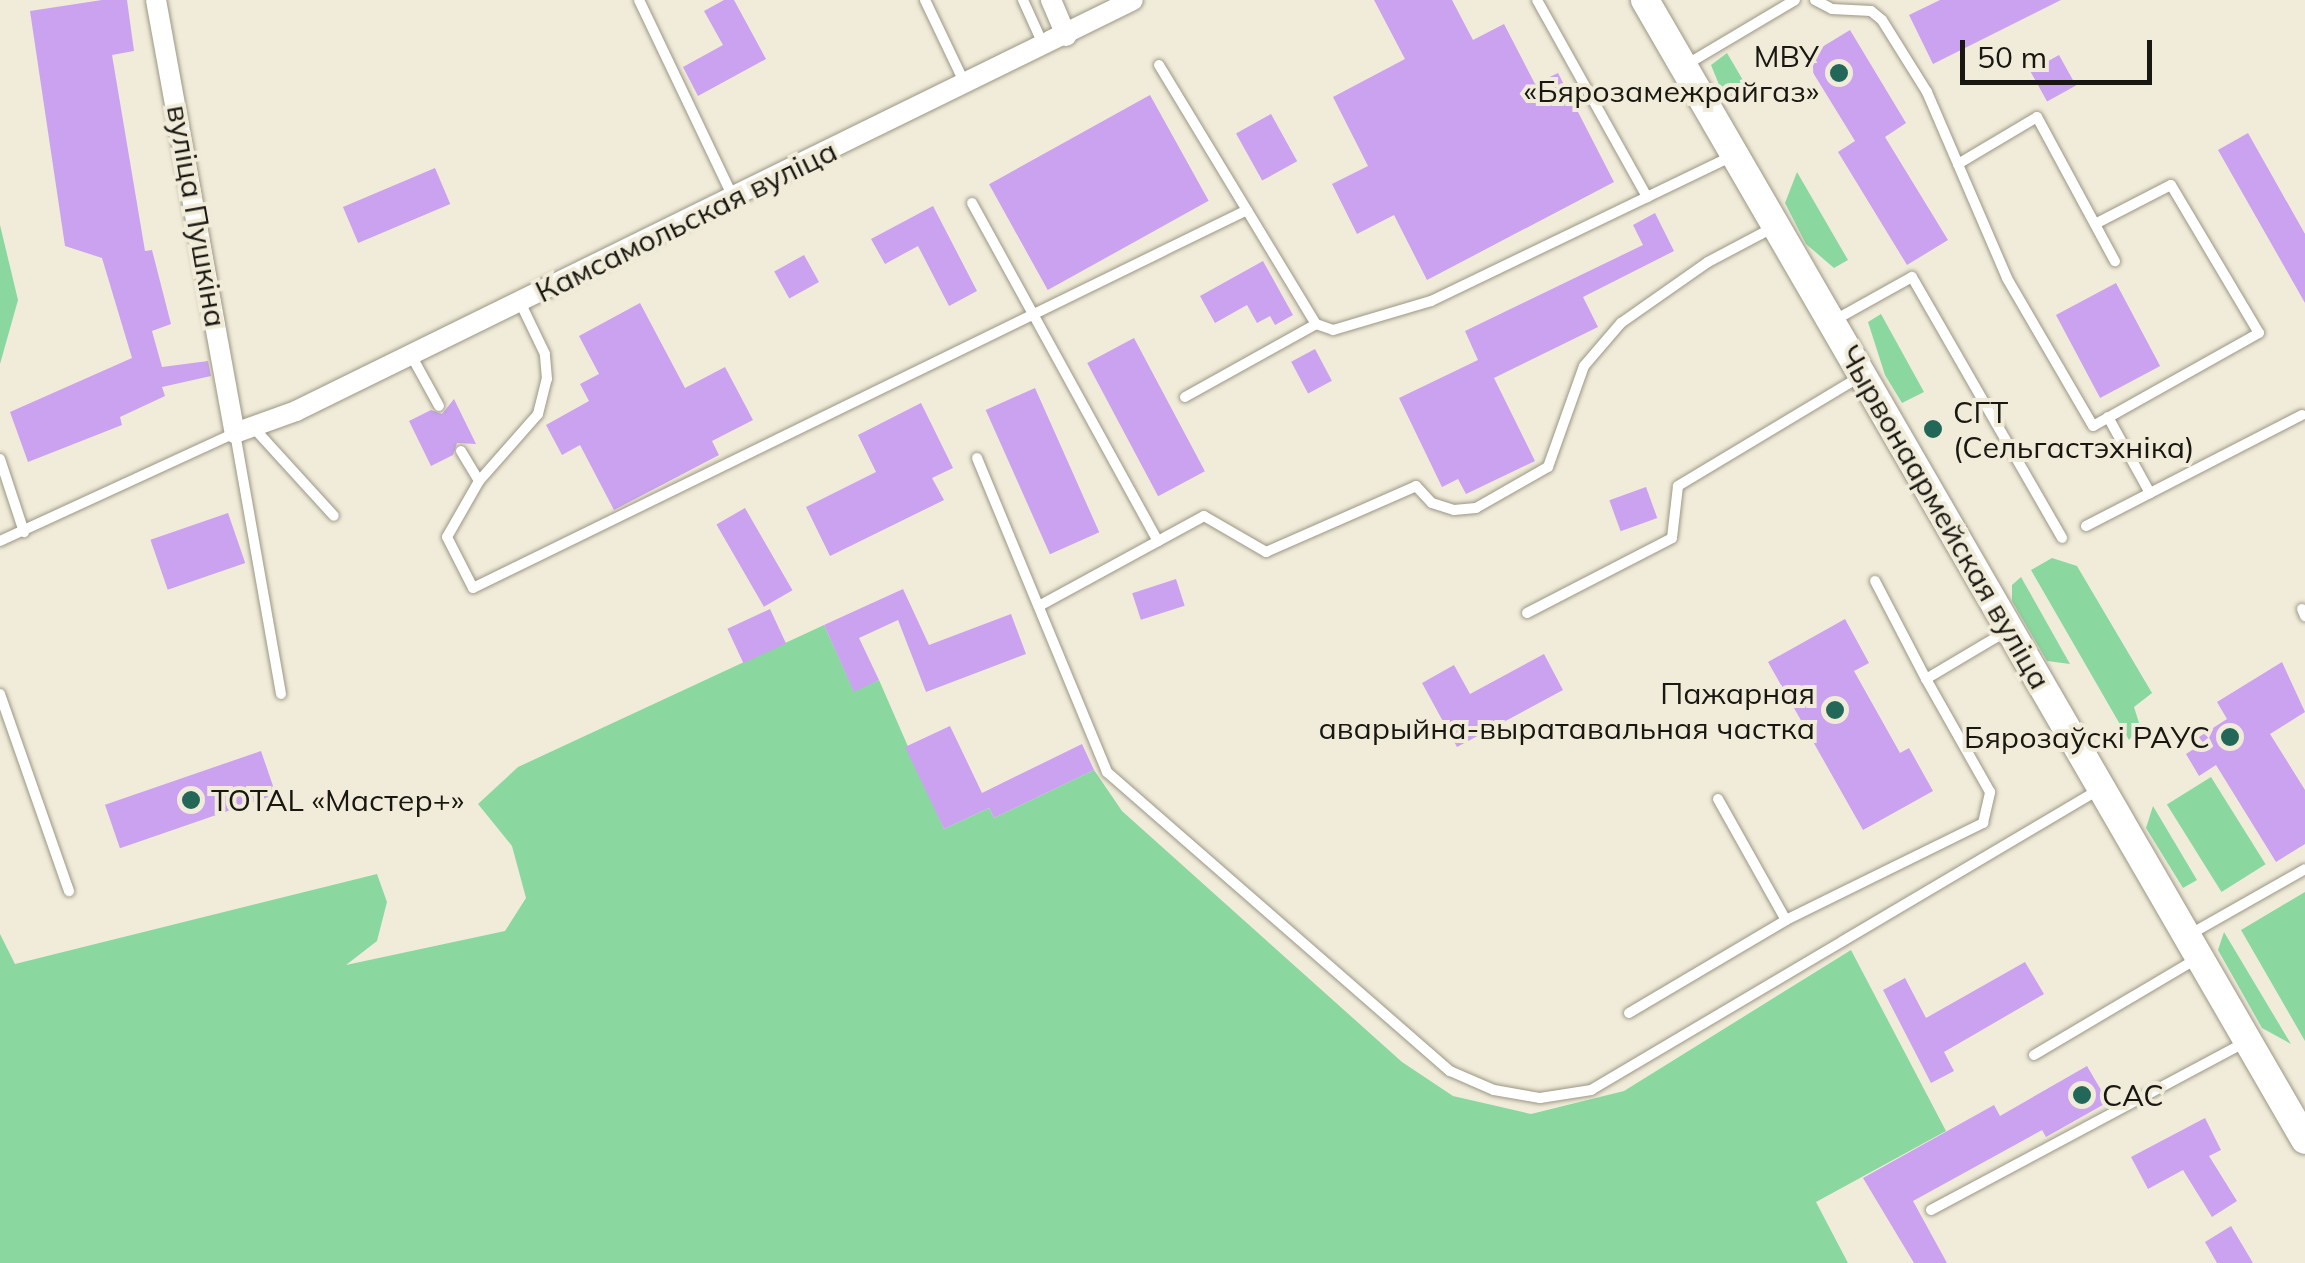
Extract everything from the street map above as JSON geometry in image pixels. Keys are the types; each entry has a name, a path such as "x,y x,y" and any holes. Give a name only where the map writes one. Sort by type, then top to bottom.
{"main road":[{"name":"Чырвонаармейская вуліца","path":"1644,0 2248,1041 2300,1121"}],"street":[{"name":"вуліца Пушкіна","path":"156,0 244,430"},
{"path":"1051,0 1066,36"},
{"name":"Камсамольская вуліца","path":"244,430 411,355 1133,0"}],"lane":[{"path":"639,0 734,198"},
{"path":"925,0 966,85"},
{"path":"1023,0 1044,46"},
{"path":"1537,0 1647,196"},
{"path":"1684,66 1795,0"},
{"path":"1815,0 1832,10 1871,11 1882,20 1927,92 2007,278 2092,426 2259,334 2171,185 2096,223"},
{"path":"1160,65 1316,324 1333,330 1431,300 1735,154"},
{"path":"1958,164 2036,117 2115,261"},
{"path":"972,202 1030,316 1158,541"},
{"path":"520,302 544,354 547,379 538,414 480,481 447,538 473,588 1247,210"},
{"path":"1040,606 1204,516 1266,552 1416,486 1432,503 1454,510 1476,508 1548,468 1584,366 1621,323 1708,262 1777,226"},
{"path":"1833,321 1912,277 2062,538"},
{"path":"1185,397 1316,324"},
{"path":"411,355 439,406"},
{"path":"1527,613 1672,538 1678,486 1864,374"},
{"path":"2086,526 2302,415"},
{"path":"2108,417 2150,493"},
{"path":"244,430 334,516"},
{"path":"0,541 244,430"},
{"path":"244,430 280,694"},
{"path":"462,451 480,481"},
{"path":"977,458 1107,772 1450,1071 1494,1090 1540,1098 1591,1090 2101,788"},
{"path":"0,459 24,532"},
{"path":"1629,1013 1786,920 1983,823 1990,792 1875,581"},
{"path":"1926,680 2009,630"},
{"path":"0,694 69,890"},
{"path":"1718,800 1786,920"},
{"path":"2034,1055 2305,868"},
{"path":"1931,1210 2248,1041"}],"green space":[{"path":"1727,53 1757,104 1724,97 1711,65"},
{"path":"1797,172 1848,260 1834,268 1806,244 1785,203"},
{"path":"0,225 18,300 0,364"},
{"path":"1881,314 1924,392 1902,403 1885,375 1868,322"},
{"path":"2052,558 2077,566 2152,693 2134,707 2140,726 2129,740 2031,570"},
{"path":"2021,577 2070,664 2047,661 2012,601 2012,585"},
{"path":"824,625 854,691 879,680 944,829 989,808 994,818 1094,770 1122,811 1402,1062 1453,1096 1531,1114 1624,1091 1851,950 1946,1131 1816,1202 1848,1263 0,1263 0,934 15,964 377,874 387,902 377,941 346,965 505,931 526,898 512,846 478,804 518,767"},
{"path":"2211,777 2266,864 2221,892 2167,805"},
{"path":"2153,806 2197,880 2183,888 2146,828"},
{"path":"2305,892 2305,1041 2241,930"},
{"path":"2224,932 2291,1044 2262,1028 2218,950"}],"building":[{"path":"127,0 134,51 112,55 145,251 152,250 171,324 152,331 162,367 208,361 211,376 162,387 165,396 120,417 122,425 28,462 10,412 132,358 102,258 65,246 30,11"},
{"path":"724,0 734,0 766,59 698,96 683,67 723,45 704,11"},
{"path":"1374,0 1452,0 1473,40 1504,24 1535,84 1558,73 1614,182 1427,280 1394,215 1357,234 1332,184 1368,166 1333,97 1405,59"},
{"path":"1940,0 2061,0 1933,64 1909,15"},
{"path":"1850,30 1906,123 1885,137 1948,240 1907,265 1838,152 1855,141 1804,58"},
{"path":"2059,55 2076,86 2047,102 2030,71"},
{"path":"1150,95 1209,201 1048,290 989,184"},
{"path":"1271,114 1297,161 1262,181 1236,133"},
{"path":"2248,133 2305,234 2305,303 2218,150"},
{"path":"435,168 450,204 358,243 343,207"},
{"path":"933,206 977,291 949,306 918,246 885,264 871,239"},
{"path":"1655,213 1674,251 1583,297 1598,327 1494,378 1535,461 1466,494 1458,479 1442,487 1399,398 1478,360 1465,331 1643,245 1633,225"},
{"path":"804,255 819,282 789,299 774,271"},
{"path":"1263,261 1293,315 1275,325 1270,316 1257,323 1247,305 1215,323 1200,296"},
{"path":"2116,283 2160,366 2100,398 2056,315"},
{"path":"640,303 685,388 725,367 753,420 712,441 719,455 614,510 580,445 562,455 546,425 589,401 580,384 599,374 579,336"},
{"path":"1134,338 1205,471 1158,496 1087,363"},
{"path":"1315,349 1332,381 1308,393 1291,362"},
{"path":"1035,388 1099,532 1050,554 986,410"},
{"path":"454,399 476,444 457,443 453,455 431,466 409,421 431,410 442,414"},
{"path":"921,403 953,468 932,478 944,500 830,556 806,507 876,472 858,435"},
{"path":"1646,487 1657,518 1621,531 1609,500"},
{"path":"745,508 792,590 764,607 716,524"},
{"path":"228,513 245,563 168,590 150,540"},
{"path":"1176,579 1185,606 1141,620 1132,593"},
{"path":"903,589 929,645 1011,614 1026,654 926,692 898,620 859,638 879,680 854,692 824,625"},
{"path":"770,609 786,643 743,663 727,629"},
{"name":"Пажарная аварыйна-выратавальная частка","path":"1845,619 1869,663 1854,671 1900,753 1909,748 1933,791 1863,830 1768,662"},
{"path":"1544,654 1563,690 1457,747 1422,683 1454,665 1470,694"},
{"path":"2282,662 2305,712 2270,734 2305,790 2305,844 2276,862 2216,765 2199,776 2186,754 2203,743 2199,737 2227,719 2217,702"},
{"path":"950,726 982,793 1082,744 1094,770 994,818 989,808 944,829 905,747"},
{"name":"TOTAL «Мастер+»","path":"261,751 276,794 120,848 105,805"},
{"path":"2025,962 2044,994 1944,1052 1954,1071 1931,1083 1883,990 1905,978 1926,1018"},
{"path":"2087,1066 2108,1102 2046,1137 2042,1130 1913,1201 1947,1263 1914,1263 1863,1178 1994,1105 2000,1116"},
{"name":"САС","path":"2205,1118 2221,1150 2209,1156 2237,1201 2212,1217 2183,1170 2148,1189 2131,1157"},
{"path":"2231,1226 2253,1263 2217,1263 2205,1242"}],"place":[{"name":"МВУ «Бярозамежрайгаз»","path":"1839,73"},
{"name":"СГТ (Сельгастэхніка)","path":"1933,429"},
{"name":"Пажарная аварыйна-выратавальная частка","path":"1835,710"},
{"name":"Бярозаўскі РАУС","path":"2230,737"},
{"name":"TOTAL «Мастер+»","path":"191,800"},
{"name":"САС","path":"2082,1095"}]}
